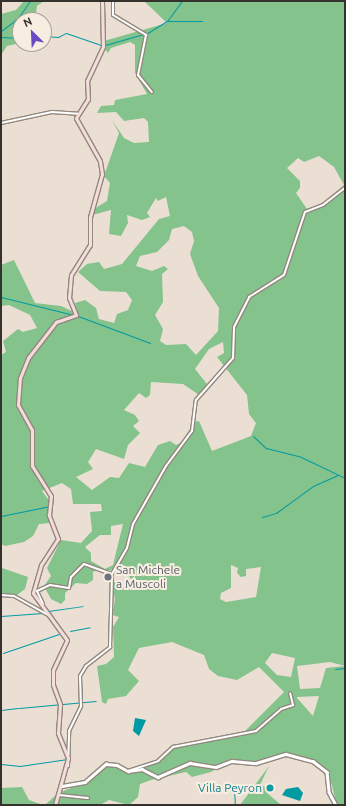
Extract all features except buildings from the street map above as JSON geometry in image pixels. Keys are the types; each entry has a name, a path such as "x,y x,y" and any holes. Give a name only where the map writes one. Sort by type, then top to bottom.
{"main road":[{"path":"55,805 68,766 57,724 60,704 53,683 54,667 67,640 33,588 41,565 58,539 49,515 51,496 32,464 32,430 18,407 20,378 28,358 46,339 54,324 76,315 69,298 71,275 90,245 90,217 102,174 100,161 77,125 78,114 88,99 87,81 104,46 102,1"}],"street":[{"path":"113,1 113,15 146,35 138,76 152,92"},
{"path":"1,123 52,112 78,114"},
{"path":"68,766 69,731 81,703 80,673 110,647 112,574 126,548 133,524 166,466 194,428 196,400 233,358 234,326 249,297 284,275 305,212 323,205 345,188"},
{"path":"46,610 37,592 50,585 69,588 72,577 80,566 88,563 98,571 112,574"},
{"path":"1,595 14,596 40,613 51,616"},
{"path":"127,771 158,761 175,746 254,732 280,709 292,706 290,694"},
{"path":"62,786 85,782 106,764 118,765 127,771 142,769 158,777 190,763 213,767 230,761 256,764 287,755 313,761 327,772 329,792 336,805"},
{"path":"59,795 88,798"}],"green space":[{"path":"24,1 44,1 37,6 36,12 12,12 12,45 7,46 1,55 1,14 16,10"},
{"path":"144,1 345,1 345,666 345,805 337,805 328,771 316,762 283,753 255,762 229,760 211,772 192,777 186,772 151,780 140,784 138,797 129,805 109,800 100,805 45,805 58,793 84,783 104,765 112,764 129,772 144,770 146,765 158,762 174,748 243,733 284,692 259,667 237,680 218,676 209,669 204,655 172,642 139,648 128,670 139,681 126,696 108,699 106,704 102,702 97,666 106,664 114,657 113,627 119,617 112,615 115,600 112,581 127,589 134,589 134,584 127,573 116,567 109,571 97,570 93,572 93,580 87,584 76,583 65,593 65,600 61,604 51,599 44,586 51,576 47,568 61,540 81,543 92,531 90,512 102,511 101,504 73,504 71,489 62,483 42,491 51,503 48,512 50,523 39,524 33,536 24,542 5,546 1,544 1,355 6,352 3,341 18,329 23,332 37,328 30,315 9,305 1,306 1,265 14,260 35,303 61,306 78,314 75,303 85,300 96,308 99,319 114,323 117,314 128,310 132,300 126,292 100,291 78,272 87,264 99,262 104,269 122,264 159,219 170,216 166,197 158,201 156,198 147,213 150,217 142,220 127,215 128,223 121,236 109,234 111,210 92,215 94,209 107,201 110,183 104,176 119,133 112,120 124,138 134,143 149,142 148,122 144,118 124,121 116,112 97,113 101,106 114,105 115,100 147,94 135,73 135,45 130,42 111,48 108,53 104,48 104,41 167,23","holes":["319,156 334,167 344,185 323,203 307,209 296,193 300,188 300,181 287,168 298,158 304,162","184,226 192,232 194,241 190,254 198,276 219,308 218,331 196,355 186,344 166,345 160,341 163,329 155,315 163,302 162,274 168,269 164,266 152,271 136,266 140,256 157,252 169,240 172,229","223,342 224,353 217,357 247,395 249,414 256,423 251,436 212,451 199,421 194,422 182,442 176,445 170,441 158,445 145,467 129,463 119,478 110,477 92,490 76,477 93,469 88,462 96,449 124,459 128,445 140,433 133,426 139,421 135,415 124,410 139,393 146,398 150,395 151,382 183,384 199,395 207,384 195,369 209,349","123,524 113,565 105,569 91,561 91,553 85,547 100,535 111,535 111,526","231,565 238,568 237,573 241,577 246,576 246,569 261,567 256,597 226,602 220,599 221,593 231,588","272,653 295,658 291,677 277,675 265,663","330,662 345,666 326,668 320,688 300,689 297,666","319,696 313,716 297,698"]},
{"path":"1,558 2,568 28,577 25,589 17,595 1,593"},
{"path":"269,766 260,785 268,788 266,792 281,805 240,805"},
{"path":"22,787 29,800 43,805 1,805 1,788"}],"water":[{"path":"135,718 146,720 139,736 133,731"},
{"path":"298,787 303,793 300,801 282,795 286,789"}],"waterway":[{"path":"1,31 18,18 30,1"},
{"path":"168,20 182,1"},
{"path":"146,34 167,21 202,21"},
{"path":"52,37 58,37 66,33 101,45"},
{"path":"105,45 144,34"},
{"path":"1,37 12,38"},
{"path":"1,297 74,315"},
{"path":"78,316 150,343"},
{"path":"253,436 266,448 301,457 345,478"},
{"path":"262,517 276,513 313,486 338,475"},
{"path":"1,516 50,506"},
{"path":"48,611 83,606"},
{"path":"1,616 43,613"},
{"path":"70,631 90,627"},
{"path":"3,653 59,634"},
{"path":"335,669 345,668"},
{"path":"19,708 96,701"},
{"path":"1,710 18,708"},
{"path":"1,764 20,766 67,759"},
{"path":"234,788 235,805"}],"place":[{"name":"San Michele a Muscoli","path":"108,577"},
{"name":"Villa Peyron","path":"270,788"}]}
